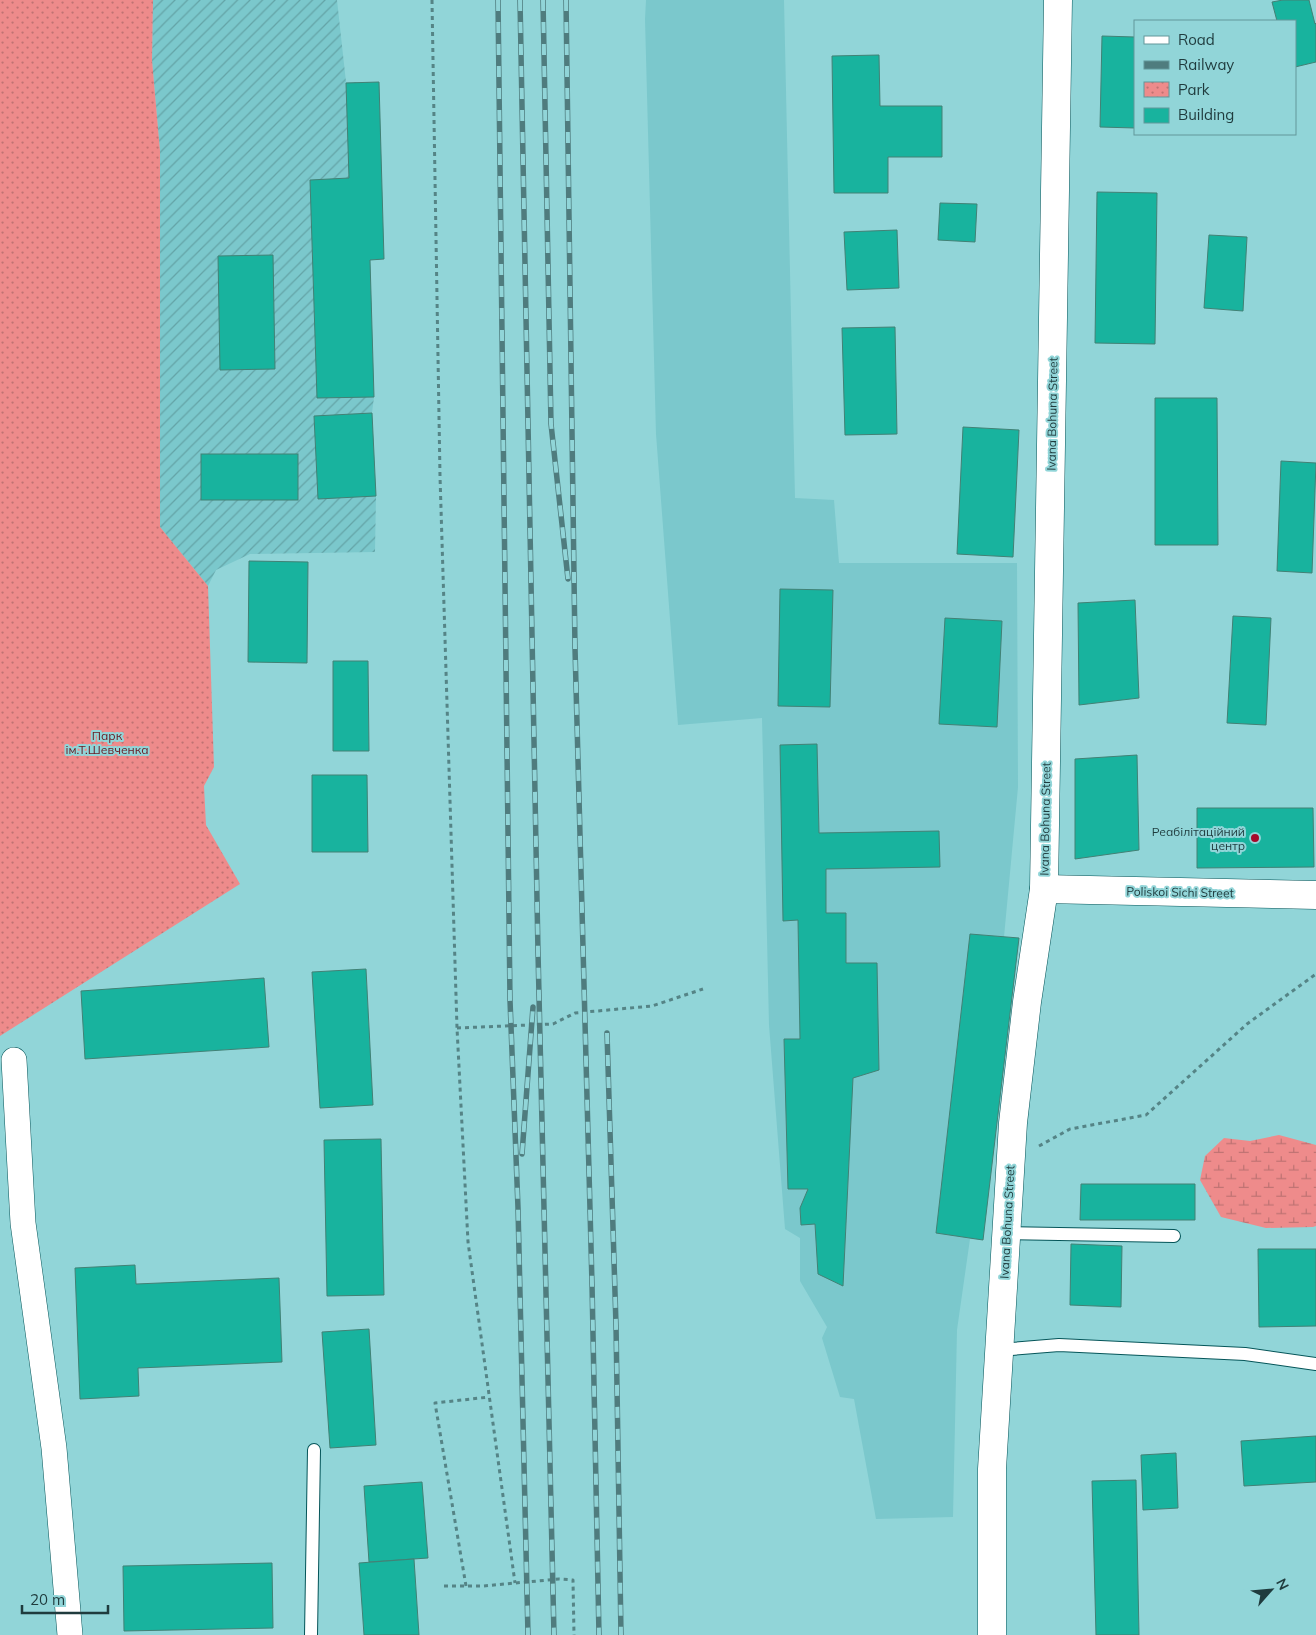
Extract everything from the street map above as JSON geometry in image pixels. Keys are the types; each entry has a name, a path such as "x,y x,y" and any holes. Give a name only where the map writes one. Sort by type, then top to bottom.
{"street":[{"name":"Ivana Bohuna Street","path":"992,1635 992,1469 1010,1161 1026,1002 1044,889 1058,0"},
{"name":"Poliskoi Sichi Street","path":"1044,889 1316,895"},
{"path":"14,1060 23,1223 54,1448 70,1635"}],"lane":[{"path":"1006,1233 1174,1236"},
{"path":"999,1350 1069,1345 1245,1354 1316,1364"},
{"path":"311,1635 314,1450"}],"path":[{"path":"432,0 440,476 457,1028 468,1242 515,1583"},
{"path":"1010,1161 1070,1129 1146,1115 1247,1024 1316,974"},
{"path":"457,1028 553,1024 575,1013 652,1006 703,989"},
{"path":"466,1586 435,1403 489,1397"},
{"path":"444,1586 559,1579 573,1580 574,1635"}],"shaded area":[{"path":"153,0 337,0 346,82 379,82 384,259 370,260 374,397 372,413 376,496 375,552 250,554 216,570 208,586 160,527 160,151 152,60"},
{"path":"646,0 784,0 795,498 834,500 839,563 1017,563 1018,787 1004,937 1019,938 983,1240 970,1239 957,1330 953,1517 876,1519 854,1399 840,1397 822,1338 827,1327 800,1281 800,1238 785,1229 769,1025 762,718 678,725 656,434"}],"green space":[{"name":"Парк ім.Т.Шевченка","path":"0,0 153,0 152,60 160,151 160,527 208,586 214,767 204,786 206,825 240,884 0,1036"},
{"path":"1279,1135 1316,1145 1316,1226 1266,1228 1221,1217 1200,1180 1205,1156 1224,1138 1250,1141"}],"building":[{"path":"1309,0 1316,23 1316,62 1296,67 1296,20 1277,20 1272,2"},
{"path":"1102,36 1134,37 1134,128 1100,127"},
{"path":"879,55 880,106 942,106 942,157 888,157 888,193 834,193 832,56"},
{"path":"379,82 384,259 370,260 374,397 317,398 310,180 349,178 346,83"},
{"path":"1097,192 1157,193 1155,344 1095,343"},
{"path":"940,203 977,204 975,242 938,240"},
{"path":"897,230 899,288 847,290 844,232"},
{"path":"1209,235 1247,237 1243,311 1204,308"},
{"path":"273,255 275,369 220,370 218,256"},
{"path":"895,327 897,434 845,435 842,328"},
{"path":"1155,398 1217,398 1218,545 1155,545"},
{"path":"372,413 376,496 318,499 314,416"},
{"path":"963,427 1019,430 1013,557 957,554"},
{"path":"201,454 298,454 298,500 201,500"},
{"path":"1281,461 1316,463 1312,573 1277,571"},
{"path":"249,561 308,562 307,663 248,662"},
{"path":"780,589 833,590 830,707 778,706"},
{"path":"1135,600 1139,698 1079,705 1078,603"},
{"path":"1233,616 1271,618 1266,725 1227,723"},
{"path":"945,618 1002,621 997,727 939,724"},
{"path":"333,661 368,661 369,751 333,751"},
{"path":"817,744 819,833 939,831 940,867 826,869 826,913 846,913 846,963 877,963 879,1070 853,1078 843,1286 818,1274 815,1224 801,1225 800,1208 808,1189 788,1189 784,1039 800,1039 798,920 783,921 780,745"},
{"path":"1137,755 1139,850 1075,859 1075,759"},
{"path":"312,775 367,775 368,852 312,852"},
{"name":"Реабілітаційний центр","path":"1197,808 1313,808 1314,867 1197,868"},
{"path":"970,934 1019,938 983,1240 936,1233"},
{"path":"366,969 373,1105 320,1108 312,972"},
{"path":"264,978 269,1047 85,1059 81,991"},
{"path":"381,1139 384,1295 327,1296 324,1140"},
{"path":"1081,1184 1195,1184 1195,1220 1080,1220"},
{"path":"1071,1244 1122,1246 1121,1307 1070,1305"},
{"path":"1258,1249 1316,1249 1316,1326 1259,1327"},
{"path":"135,1265 136,1284 279,1278 282,1362 138,1368 139,1396 80,1399 75,1268"},
{"path":"369,1329 376,1445 330,1448 322,1332"},
{"path":"1316,1436 1316,1482 1244,1486 1241,1441"},
{"path":"1176,1453 1178,1508 1143,1510 1141,1455"},
{"path":"1136,1480 1139,1635 1096,1635 1092,1481"},
{"path":"422,1482 428,1558 369,1562 364,1486"},
{"path":"414,1559 419,1635 364,1635 359,1563"},
{"path":"272,1563 273,1628 124,1631 123,1566"}],"railway":[{"path":"498,0 510,1000 518,1208 528,1635"},
{"path":"520,0 538,952 554,1635"},
{"path":"543,0 551,424 568,579"},
{"path":"566,0 575,648 592,1284 599,1635"},
{"path":"522,1154 533,1007"},
{"path":"607,1033 616,1325 621,1635"}],"place":[{"name":"Реабілітаційний центр","path":"1255,838"}]}
